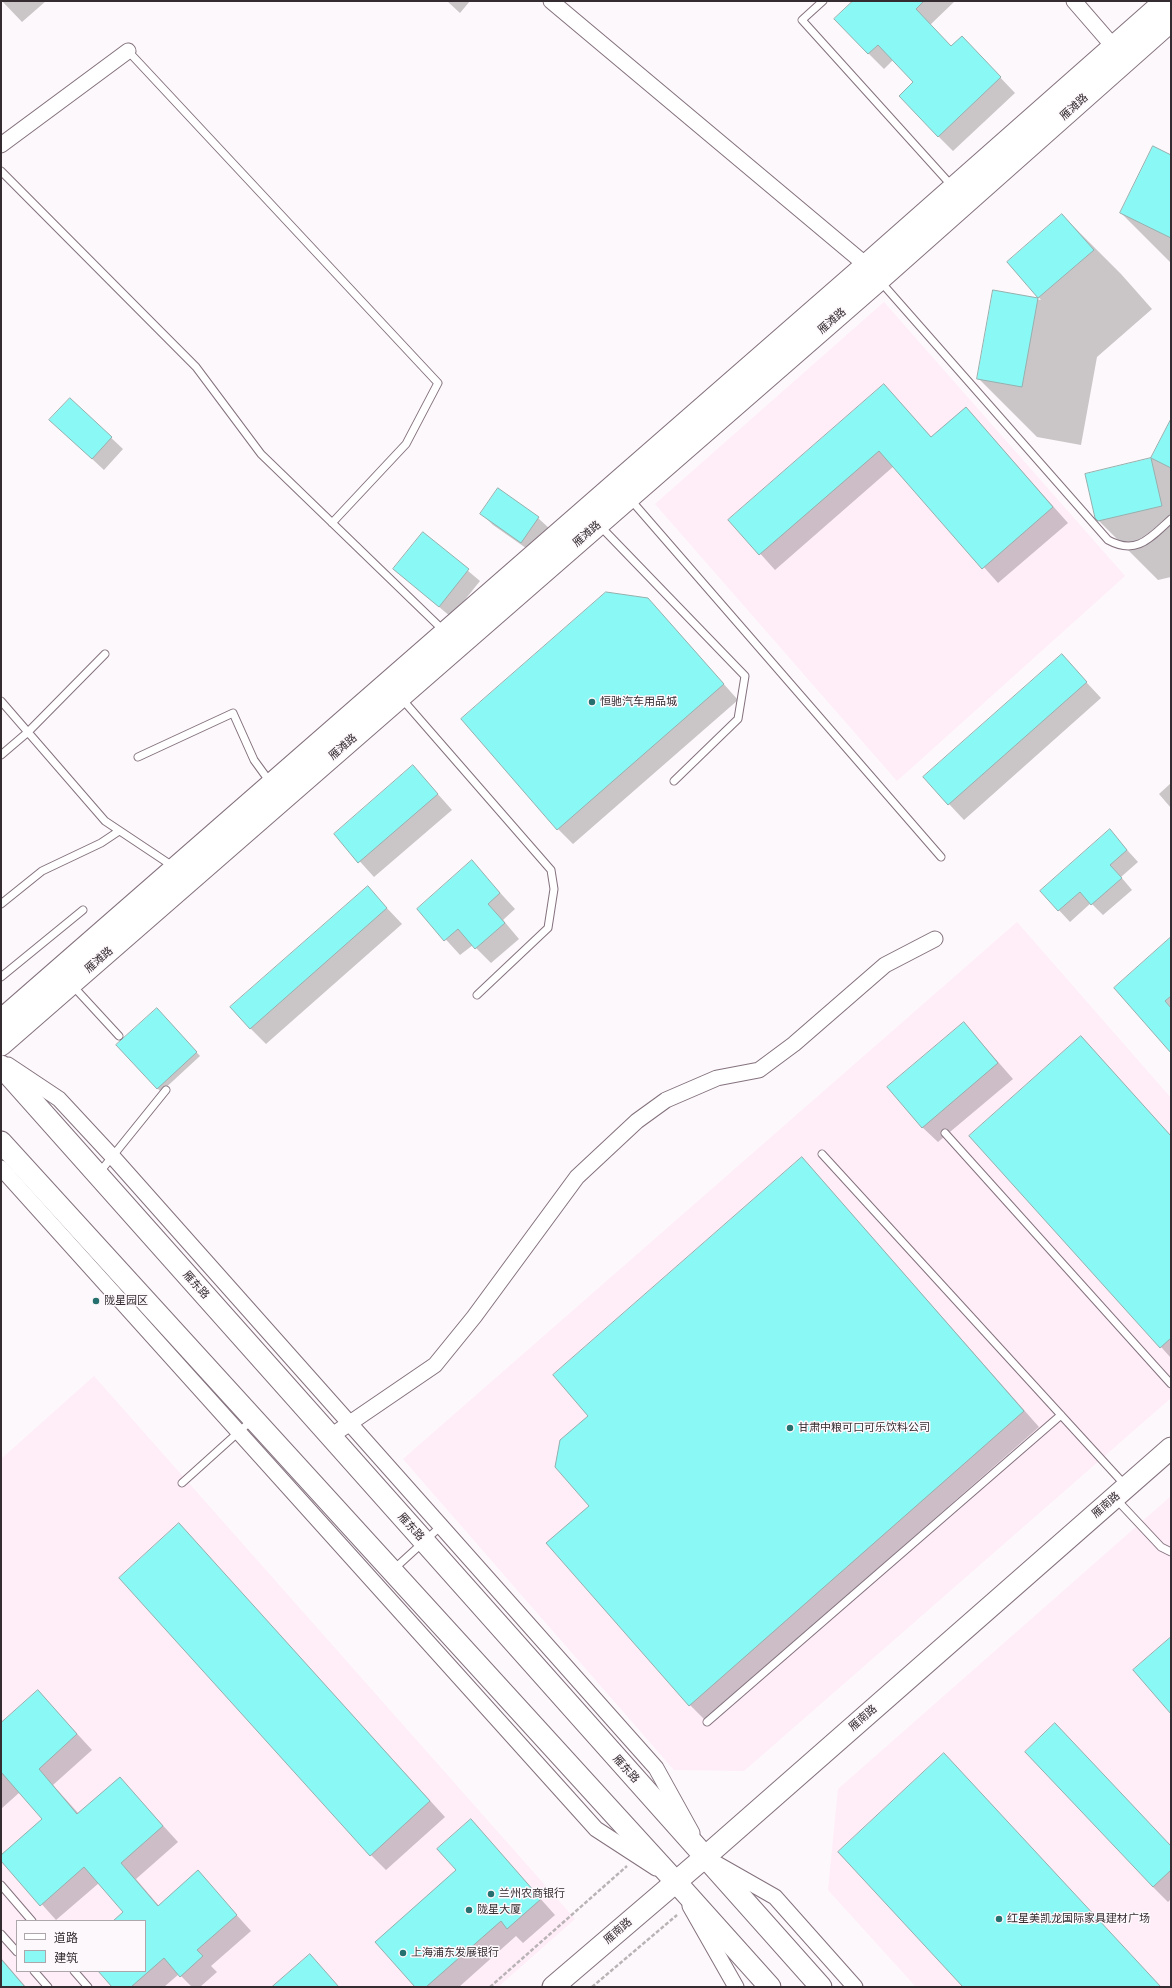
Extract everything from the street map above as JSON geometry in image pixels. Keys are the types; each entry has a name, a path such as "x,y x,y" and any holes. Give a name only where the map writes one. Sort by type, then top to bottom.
{"main road":[{"name":"雁滩路","path":"873,273 953,188 1164,1"},
{"name":"雁滩路","path":"1,1020 445,633 623,491 873,273 1171,21"},
{"name":"雁滩路","path":"1,1045 599,524 623,491"},
{"name":"雁东路","path":"1,1066 821,1987"},
{"path":"1,1142 246,1425 392,1571 770,1987"},
{"name":"雁南路","path":"553,1987 675,1881 705,1857 1171,1448"}],"street":[{"path":"551,1 873,273"},
{"path":"1074,1 1113,46"},
{"path":"1,145 128,51"},
{"path":"331,1436 435,1364 474,1317 577,1177 637,1121 666,1100 718,1078 759,1070 794,1044 885,965 935,939"},
{"path":"1,1061 59,1099 112,1156 656,1768 705,1857 775,1898 855,1987"},
{"path":"1,1168 246,1425 596,1829 675,1881 736,1987"}],"lane":[{"path":"823,1 802,20 953,188"},
{"path":"128,51 438,383 406,444 332,523"},
{"path":"1,171 196,367 261,454 445,633"},
{"path":"873,273 1108,540 1124,546 1141,544 1171,519"},
{"path":"623,491 941,857"},
{"path":"599,524 745,676 738,719 674,781"},
{"path":"1,755 28,732 106,654"},
{"path":"400,697 551,870 554,888 548,928 477,996"},
{"path":"1,701 104,821 175,868"},
{"path":"138,757 233,713 254,760 272,784"},
{"path":"1,904 42,871 101,843 119,831"},
{"path":"1,977 83,910"},
{"path":"71,984 119,1036"},
{"path":"98,1175 166,1090"},
{"path":"945,1133 1171,1384"},
{"path":"822,1154 1061,1415 1121,1492 1161,1547 1171,1552"},
{"path":"707,1722 1061,1415"},
{"path":"182,1483 246,1425"},
{"path":"392,1571 441,1526"},
{"path":"1,1885 31,1920"},
{"path":"1,1934 16,1951"},
{"path":"35,1972 48,1987"},
{"path":"75,1972 88,1987"}],"path":[{"path":"490,1987 638,1856"},
{"path":"592,1987 689,1905"}],"shaded area":[{"path":"884,302 1125,576 897,781 655,504"},
{"path":"1017,922 1171,1098 1171,1398 744,1771 674,1770 403,1459"},
{"path":"94,1376 575,1919 498,1987 1,1987 1,1459"},
{"path":"1171,1496 1171,1987 916,1987 828,1890 838,1789"}],"building":[{"path":"853,1 924,1 916,9 951,46 962,36 1001,77 938,137 899,96 913,82 878,45 868,54 834,19"},
{"path":"1153,146 1171,155 1171,238 1120,213"},
{"path":"1062,214 1094,250 1038,298 1007,262"},
{"path":"993,290 1038,298 1022,387 977,379"},
{"path":"884,384 931,437 966,407 1053,507 982,569 879,451 759,555 728,520"},
{"path":"70,398 112,437 92,459 49,420"},
{"path":"1171,419 1171,468 1151,458"},
{"path":"1151,458 1162,506 1098,521 1095,518 1085,474"},
{"path":"498,488 539,517 521,543 480,514"},
{"path":"423,532 469,569 439,607 393,569"},
{"name":"恒驰汽车用品城","path":"606,592 648,598 724,684 557,830 461,719"},
{"path":"1062,654 1087,682 948,805 923,777"},
{"path":"413,765 438,794 358,863 334,834"},
{"path":"1110,829 1127,850 1110,865 1122,878 1091,905 1080,892 1058,911 1040,891"},
{"path":"472,860 500,893 488,904 505,923 475,949 458,929 444,941 417,909"},
{"path":"368,886 387,908 250,1029 230,1007"},
{"path":"1171,937 1171,996 1165,1001 1171,1008 1171,1053 1114,988"},
{"path":"157,1008 197,1052 157,1089 116,1045"},
{"path":"964,1022 998,1063 922,1128 887,1087"},
{"path":"1081,1036 1171,1136 1171,1338 1160,1348 969,1136"},
{"name":"甘肃中粮可口可乐饮料公司","path":"802,1157 1024,1411 689,1706 546,1543 589,1506 555,1467 560,1440 588,1416 553,1375"},
{"path":"179,1523 430,1801 370,1856 119,1578"},
{"path":"1171,1637 1171,1714 1133,1670"},
{"path":"38,1690 77,1734 39,1769 77,1814 120,1777 163,1826 121,1863 158,1906 198,1870 237,1915 197,1950 203,1956 180,1977 164,1958 131,1987 112,1987 99,1972 146,1972 146,1920 114,1920 123,1912 84,1867 40,1906 1,1861 1,1855 42,1819 1,1772 1,1723"},
{"path":"1055,1723 1171,1846 1171,1870 1153,1887 1025,1752"},
{"name":"红星美凯龙国际家具建材广场","path":"944,1753 1161,1987 963,1987 838,1852"},
{"name":"陇星大厦","path":"471,1819 541,1899 507,1929 501,1921 426,1987 415,1987 375,1942 456,1870 437,1849"},
{"path":"310,1954 339,1987 272,1987"},
{"path":"1,1959 25,1987 1,1987"}],"place":[{"name":"恒驰汽车用品城","path":"592,702"},
{"name":"陇星园区","path":"96,1301"},
{"name":"甘肃中粮可口可乐饮料公司","path":"790,1428"},
{"name":"兰州农商银行","path":"491,1894"},
{"name":"陇星大厦","path":"469,1910"},
{"name":"红星美凯龙国际家具建材广场","path":"999,1919"},
{"name":"上海浦东发展银行","path":"403,1953"}]}
